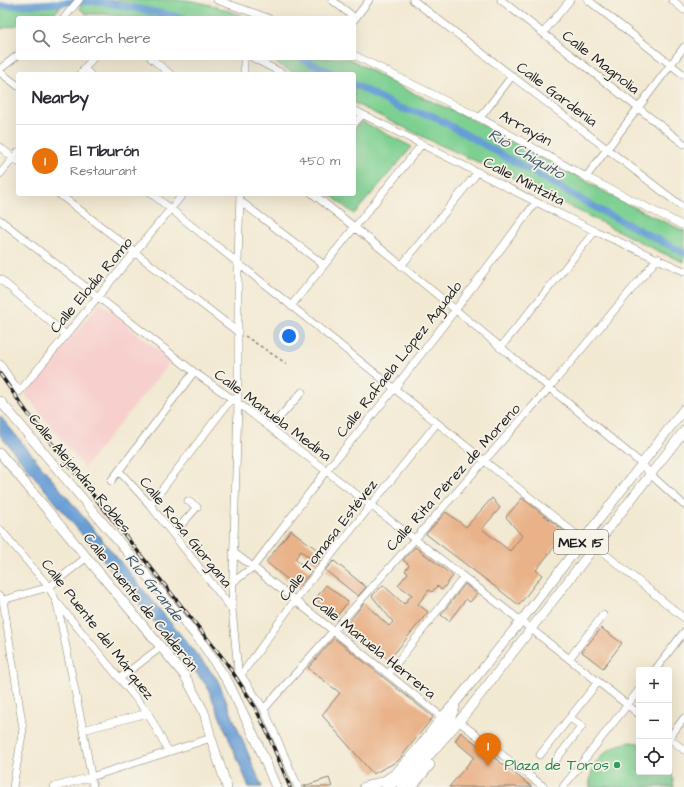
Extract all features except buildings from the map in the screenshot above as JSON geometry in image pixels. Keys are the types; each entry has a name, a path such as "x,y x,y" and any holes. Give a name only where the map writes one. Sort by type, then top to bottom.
{"main road":[{"name":"Calle Alejandra Robles","path":"0,401 202,643 228,682 257,742 276,787"},
{"name":"MEX 15","path":"402,787 451,717 456,702 521,621 684,409"},
{"name":"MEX 15","path":"386,787 400,779 417,765 466,713 684,431"},
{"name":"Calle Puente de Calderón","path":"0,453 185,676 204,712 227,787"},
{"path":"373,786 396,773 456,702"},
{"path":"412,787 462,724 466,713"}],"street":[{"path":"68,16 79,0"},
{"path":"217,0 262,16"},
{"path":"332,0 351,16"},
{"path":"356,18 369,0"},
{"name":"Calle Gardenia","path":"413,0 684,208"},
{"name":"Calle Magnolia","path":"501,0 684,144"},
{"path":"543,33 570,0"},
{"path":"588,0 684,75"},
{"path":"672,0 684,10"},
{"path":"586,176 684,47"},
{"path":"0,69 16,56"},
{"name":"Arrayán","path":"356,56 480,118 586,176 684,226"},
{"path":"82,71 91,60"},
{"path":"153,60 168,72"},
{"path":"244,60 244,72"},
{"path":"257,60 280,72"},
{"path":"0,72 16,84"},
{"path":"480,118 512,76"},
{"name":"Calle Mintzita","path":"356,111 595,231 684,271"},
{"path":"356,122 362,115"},
{"path":"291,306 422,144"},
{"path":"0,147 16,160 0,174"},
{"path":"401,266 478,172"},
{"path":"62,196 238,332"},
{"path":"155,196 583,540 594,546 684,618"},
{"name":"Calle Elodia Romo","path":"0,364 18,392 181,196"},
{"path":"315,196 456,309 500,348 642,464 650,474 684,505"},
{"path":"240,197 324,265"},
{"path":"240,197 232,609 240,673 264,709 298,787"},
{"name":"Calle Rafaela López Aguado","path":"232,583 253,567 326,471 394,389 536,202"},
{"name":"Calle Manuela Medina","path":"0,220 194,372 235,401 415,539 636,712"},
{"path":"500,348 595,231"},
{"name":"Calle Rita Pérez de Moreno","path":"264,709 549,388 658,258"},
{"path":"0,279 66,335"},
{"path":"111,481 194,372"},
{"path":"270,428 302,392"},
{"path":"150,505 235,401"},
{"name":"Calle Tomasa Estévez","path":"240,673 295,600 437,423"},
{"name":"Calle Rosa Giorgana","path":"119,471 150,505 232,609"},
{"path":"173,534 197,507 188,501"},
{"name":"Calle Puente del Márquez","path":"0,528 49,587 56,600 148,713 168,751"},
{"name":"Calle Manuela Herrera","path":"233,552 442,717"},
{"path":"13,787 23,728 2,598 49,587 87,557"},
{"path":"388,674 464,577"},
{"path":"56,600 83,730 93,787"},
{"path":"569,659 603,615"},
{"path":"657,667 684,632"},
{"path":"120,678 161,647"},
{"path":"540,755 598,682"},
{"path":"563,787 636,694"},
{"path":"83,730 148,713"},
{"path":"552,765 582,726 570,718"},
{"path":"672,734 684,718"},
{"path":"462,724 544,787"},
{"path":"54,787 91,777 211,738"},
{"path":"670,739 684,750"}],"path":[{"path":"238,332 287,364"}],"shaded area":[{"path":"100,303 171,361 84,468 25,394"}],"green space":[{"path":"86,0 187,0 211,5 243,16 116,16 87,14 79,8"},
{"path":"62,6 53,14 44,12 38,16 16,16 16,25 0,29 0,8"},
{"path":"271,60 352,60 404,89 471,119 533,151 621,201 684,231 684,262 658,251 509,176 436,143 356,104 356,72 292,72"},
{"path":"361,121 412,147 354,214 332,196 356,196 356,127"},
{"name":"Plaza de Toros","path":"636,743 636,775 672,775 672,773 674,787 590,787 592,770 596,763 607,751 623,744"}],"water":[{"path":"0,416 217,679 262,787 249,787 207,686 0,435"}],"waterway":[{"name":"Rió Chiquito","path":"0,6 99,1 174,16"},
{"name":"Rió Chiquito","path":"305,60 330,72"},
{"name":"Rió Chiquito","path":"356,85 399,108 433,116 598,209 684,253"}],"railway":[{"path":"0,374 26,411 226,662 255,707 290,787"}],"place":[{"name":"Plaza de Toros","path":"617,765"},
{"name":"El Tiburón","path":"488,766"}],"water label":[{"name":"Río Grande","path":"155,587"}]}
